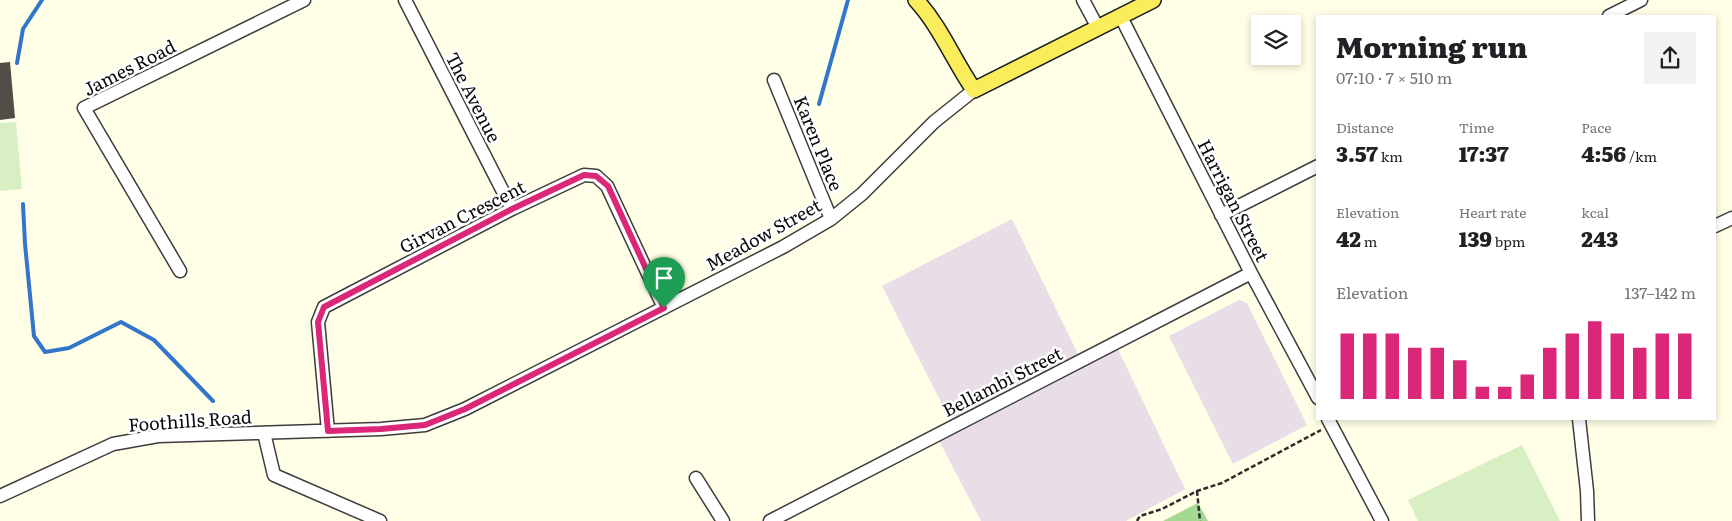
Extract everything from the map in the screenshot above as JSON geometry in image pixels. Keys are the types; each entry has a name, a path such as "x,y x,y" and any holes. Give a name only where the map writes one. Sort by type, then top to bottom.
{"main road":[{"path":"916,0 929,16 960,70 974,90"},
{"name":"Meadow Street","path":"974,90 1153,0"}],"street":[{"name":"James Road","path":"180,271 84,108 304,0"},
{"name":"The Avenue","path":"405,0 512,209"},
{"path":"1084,0 1098,28"},
{"path":"1611,15 1641,0"},
{"name":"Harrigan Street","path":"1121,17 1221,215 1316,394"},
{"name":"Karen Place","path":"774,80 831,219"},
{"name":"Meadow Street","path":"264,433 381,429 425,425 465,409 783,247 831,219 862,194 934,122 974,90"},
{"path":"1221,215 1316,167"},
{"name":"Girvan Crescent","path":"328,431 318,322 324,307 512,209 584,175 596,176 608,186 664,308"},
{"path":"1716,226 1732,218"},
{"name":"Bellambi Street","path":"770,521 1251,273"},
{"path":"1579,420 1587,490 1588,521"},
{"path":"1334,421 1382,521"},
{"name":"Foothills Road","path":"0,496 113,444 158,436 264,433 274,475 380,521"},
{"path":"696,478 723,521"}],"path":[{"path":"1137,521 1140,516 1162,509 1197,491 1222,482 1334,421"},
{"path":"1197,491 1200,521"}],"shaded area":[{"path":"1012,219 1081,360 1115,343 1185,489 1126,521 981,521 936,435 953,426 882,286"},
{"path":"1239,300 1247,303 1307,425 1233,464 1169,336"}],"green space":[{"path":"16,122 22,189 0,191 0,123"},
{"path":"1522,445 1560,521 1418,521 1408,500"},
{"path":"1198,503 1208,521 1163,521"}],"building":[{"path":"10,62 15,118 0,120 0,63"}],"waterway":[{"path":"17,63 23,29 42,0"},
{"path":"819,104 848,0"},
{"path":"23,204 34,336 45,352 69,348 121,322 154,340 213,401"}],"route":[{"path":"584,175 596,176 608,186 664,308 465,409 425,425 328,431 318,322 324,307 512,209 584,175"}]}
